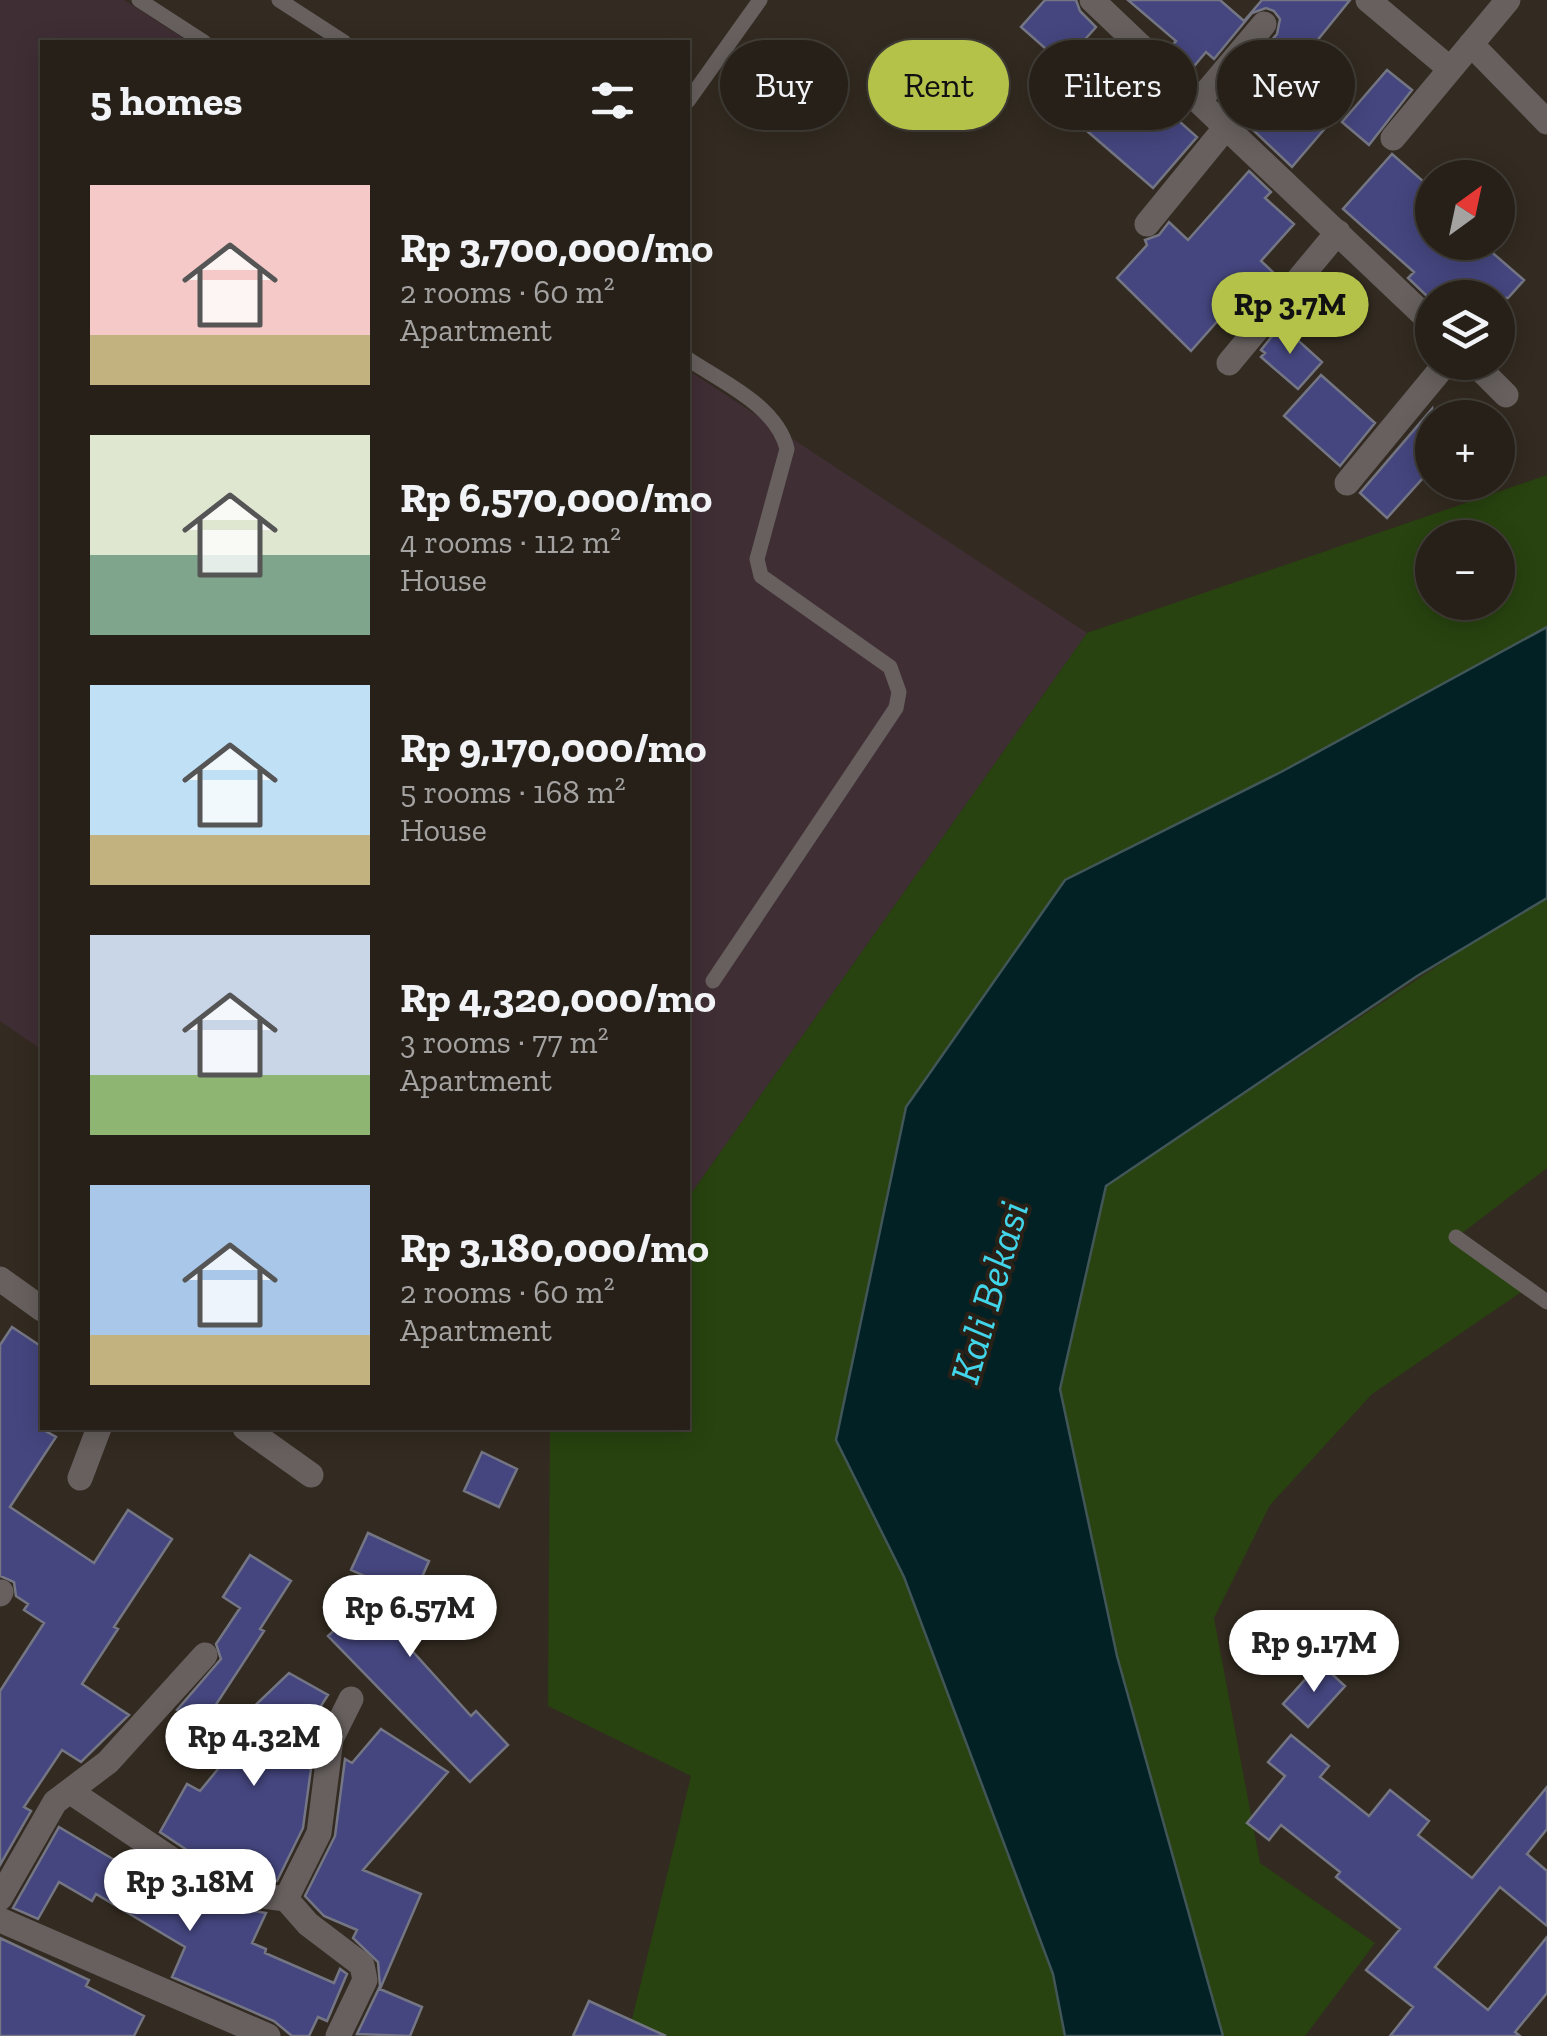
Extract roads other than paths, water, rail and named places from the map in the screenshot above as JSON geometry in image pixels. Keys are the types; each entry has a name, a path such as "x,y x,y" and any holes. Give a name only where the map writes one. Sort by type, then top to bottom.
{"street":[{"path":"1368,0 1449,68"},
{"path":"1392,138 1508,0"},
{"path":"1105,4 1217,117"},
{"path":"1200,101 1264,24"},
{"path":"1471,44 1547,122"},
{"path":"1147,224 1223,130"},
{"path":"1230,130 1415,307"},
{"path":"1229,363 1338,232"},
{"path":"1347,483 1432,380"},
{"path":"1491,380 1506,395"},
{"path":"0,1279 40,1308"},
{"path":"80,1478 98,1430"},
{"path":"249,1430 310,1476"},
{"path":"0,1898 48,1811 108,1762 205,1655"},
{"path":"286,1899 320,1833 331,1738 352,1699"},
{"path":"71,1792 217,1890 286,1899 308,1924 362,1965 366,1972 338,2036"},
{"path":"0,1920 268,2036"}],"lane":[{"path":"139,0 201,40"},
{"path":"278,0 341,40"},
{"path":"690,98 760,0"},
{"path":"690,361 768,415 784,434 788,450 757,559 761,576 890,667 900,692 896,708 713,980"},
{"path":"1456,1238 1547,1302"}],"water":[{"name":"Kali Bekasi","path":"1547,627 1547,898 1417,976 1106,1186 1060,1389 1117,1656 1223,2036 1065,2036 1053,1974 904,1577 836,1440 906,1107 1065,880 1281,772"}]}
